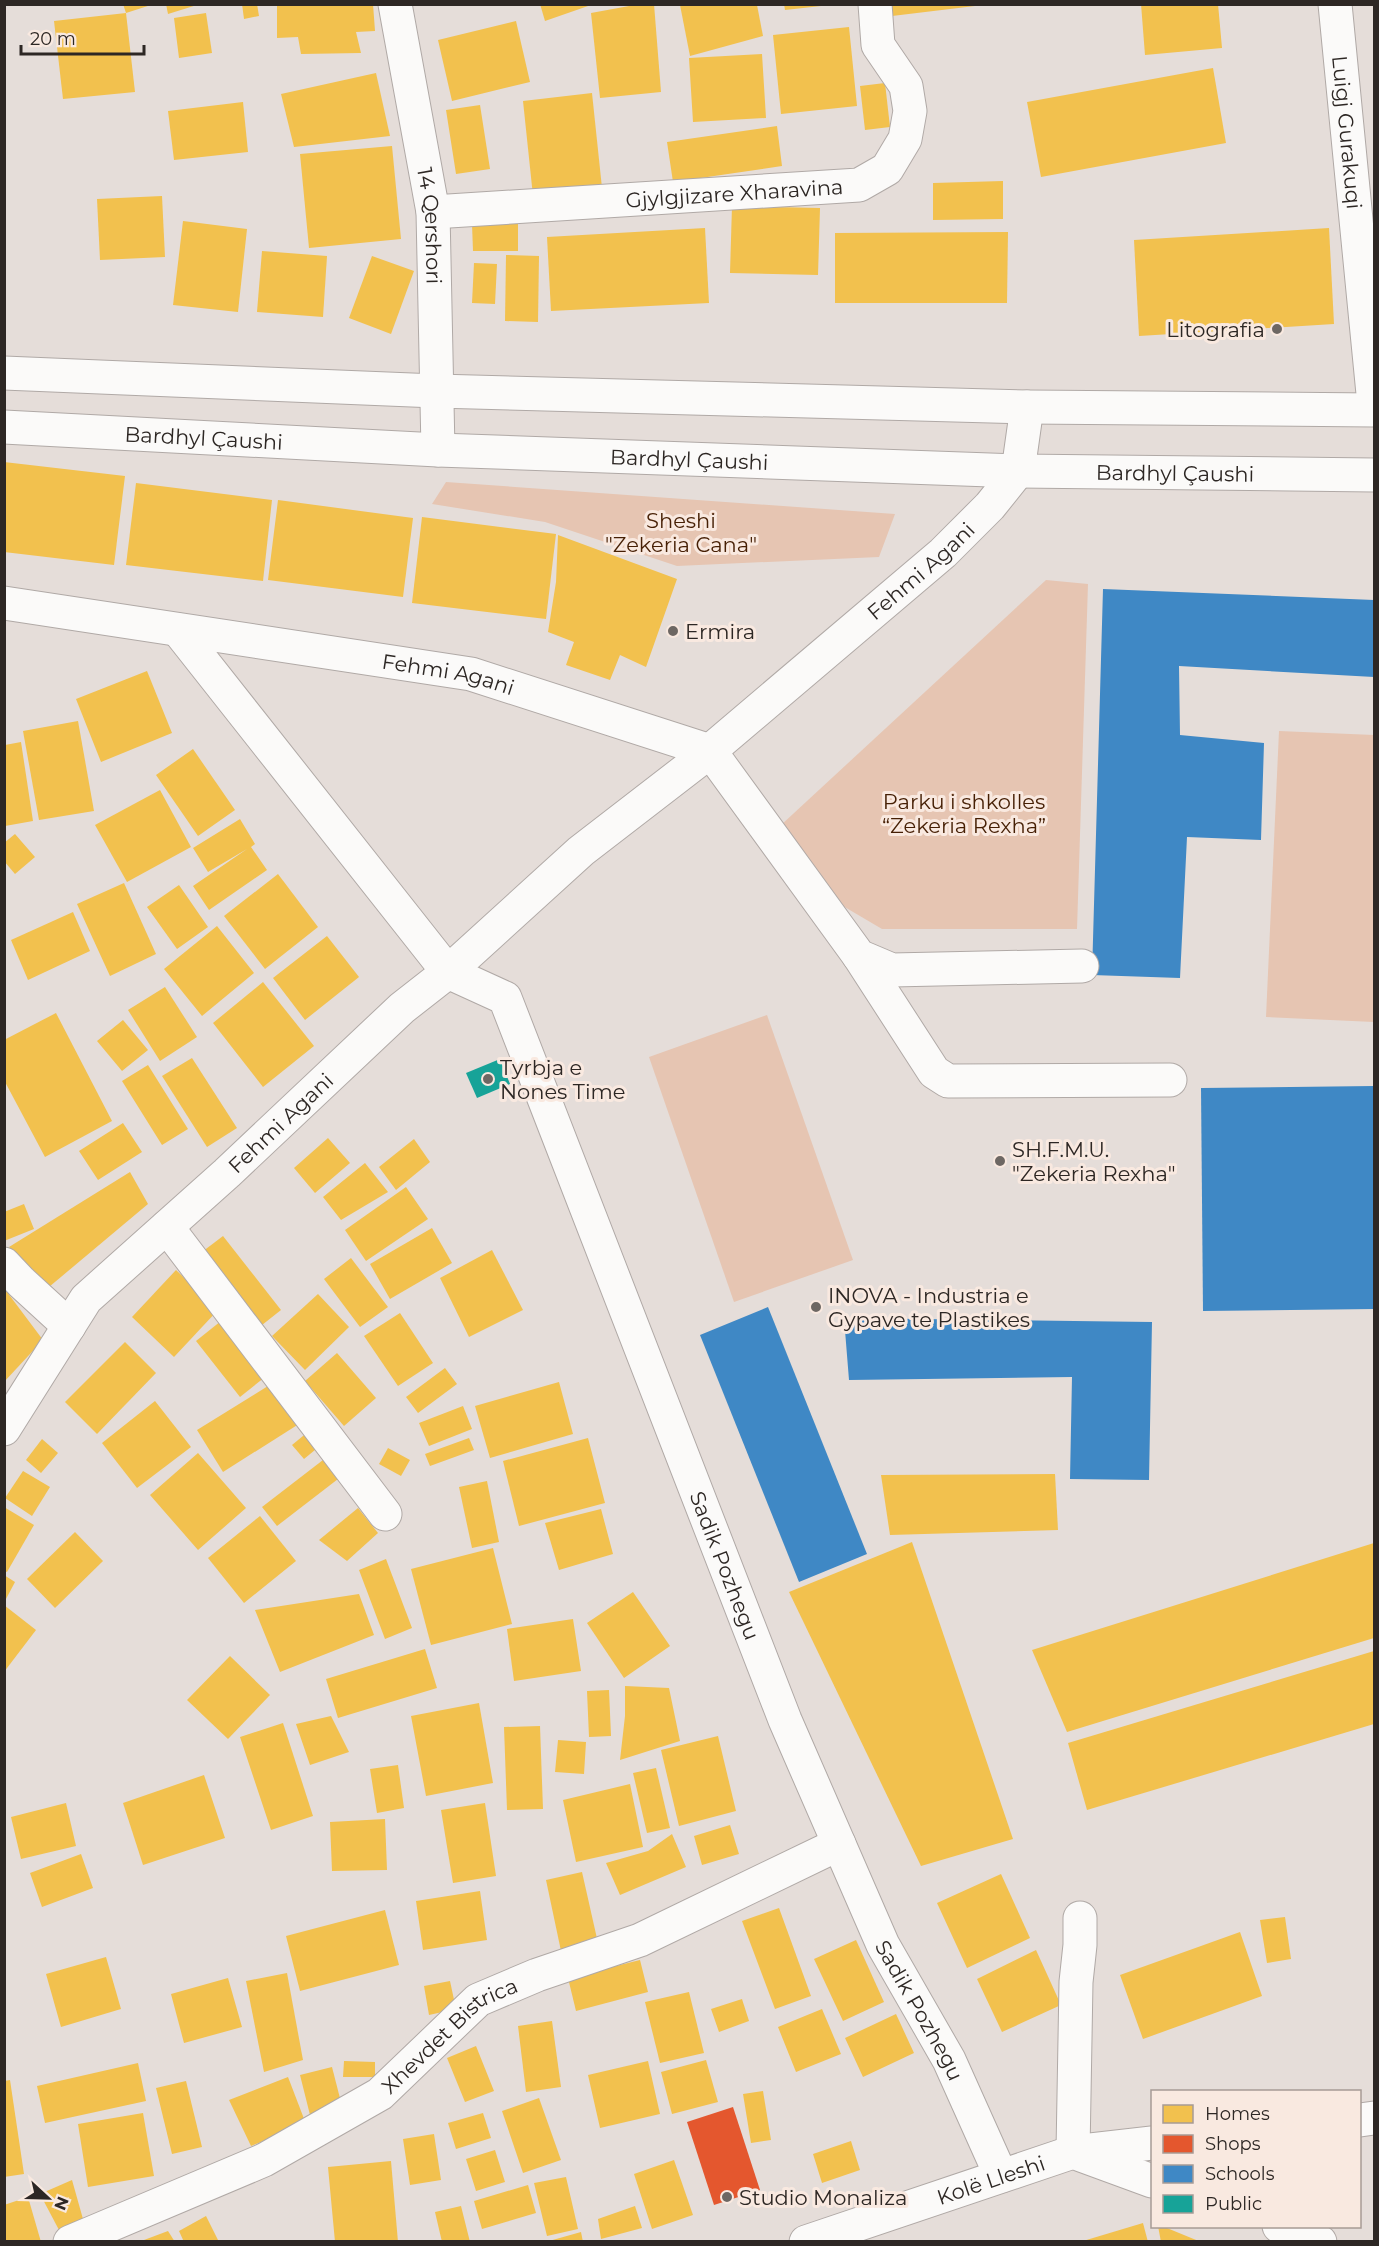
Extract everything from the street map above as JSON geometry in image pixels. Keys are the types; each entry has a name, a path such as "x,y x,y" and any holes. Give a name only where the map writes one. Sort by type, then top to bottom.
{"street":[{"name":"14 Qershori","path":"395,4 433,212 438,450"},
{"name":"Gjylgjizare Xharavina","path":"433,212 859,185 887,169 905,139 910,111 906,86 878,45 875,4"},
{"name":"Luigj Gurakuqi","path":"1335,4 1374,404"},
{"path":"4,373 436,391 1027,407 1374,410"},
{"path":"1018,471 1027,407"},
{"name":"Bardhyl Çaushi","path":"4,427 438,450 1018,471 1266,476 1374,475"},
{"name":"Fehmi Agani","path":"4,1429 86,1299 227,1173 402,1008 448,972 581,851 710,751 943,553 990,506 1018,471"},
{"name":"Fehmi Agani","path":"4,603 471,674 710,751"},
{"path":"178,630 448,972"},
{"path":"710,751 859,956 934,1072 948,1081 1170,1080"},
{"path":"859,956 892,970 1082,966"},
{"name":"Sadik Pozhegu","path":"448,972 505,998 785,1720 883,1945 949,2060 1002,2176"},
{"path":"167,1227 385,1514"},
{"path":"4,1264 69,1326"},
{"name":"Xhevdet Bistrica","path":"70,2241 264,2160 380,2094 478,2000 537,1975 640,1940 839,1844"},
{"path":"1080,1918 1076,1982 1073,2152 1151,2181"},
{"name":"Kolë Lleshi","path":"806,2241 1073,2152 1151,2143"},
{"path":"1284,2228 1320,2241"}],"green space":[{"name":"Sheshi \"Zekeria Cana\"","path":"446,482 895,514 879,557 677,566 545,522 432,504"},
{"name":"Parku i shkolles “Zekeria Rexha”","path":"1046,580 1088,584 1077,929 882,929 775,866 767,838"},
{"path":"1279,731 1374,735 1374,1022 1266,1017"},
{"path":"767,1015 853,1260 734,1302 649,1057"}],"building: Homes":[{"path":"123,4 151,4 151,5 126,13"},
{"path":"166,4 197,4 197,5 168,14"},
{"path":"242,4 257,4 259,16 244,19"},
{"path":"277,4 373,4 375,31 356,32 361,53 301,54 298,37 277,38"},
{"path":"540,4 591,4 591,5 545,21"},
{"path":"640,4 654,4 661,92 600,98 591,13"},
{"path":"784,4 820,4 821,6 785,10"},
{"path":"891,4 975,4 975,6 892,16"},
{"path":"1141,4 1218,4 1222,48 1145,55"},
{"path":"680,5 757,5 763,36 690,56"},
{"path":"126,13 135,92 63,99 54,21"},
{"path":"206,13 212,53 179,58 174,18"},
{"path":"516,21 530,82 452,101 438,40"},
{"path":"849,27 857,106 781,114 773,35"},
{"path":"762,54 766,118 693,122 689,58"},
{"path":"1213,68 1226,143 1041,177 1027,102"},
{"path":"376,73 390,136 294,147 281,94"},
{"path":"885,83 890,127 865,130 860,86"},
{"path":"592,93 602,188 533,196 523,101"},
{"path":"243,102 248,152 174,160 168,111"},
{"path":"480,105 490,169 456,174 446,110"},
{"path":"777,126 782,166 673,182 667,142"},
{"path":"392,146 401,239 309,248 300,154"},
{"path":"1003,181 1003,219 933,220 933,183"},
{"path":"162,196 165,257 100,260 97,199"},
{"path":"732,206 820,208 818,275 730,273"},
{"path":"183,221 247,229 238,312 173,305"},
{"path":"472,224 518,224 518,251 473,251"},
{"path":"705,228 709,303 551,311 547,237"},
{"path":"1329,228 1334,324 1139,336 1134,240"},
{"path":"1008,232 1007,303 835,303 835,233"},
{"path":"262,251 327,256 323,317 257,312"},
{"path":"506,255 539,256 538,322 505,321"},
{"path":"372,256 414,271 391,334 349,318"},
{"path":"474,263 497,264 495,304 472,303"},
{"path":"4,462 125,476 114,565 4,552"},
{"path":"136,483 272,500 263,581 126,565"},
{"path":"278,500 413,518 403,597 268,580"},
{"path":"422,517 556,534 546,619 412,603"},
{"path":"558,535 677,579 646,667 620,655 610,680 566,665 574,642 548,632 556,582"},
{"path":"147,671 172,733 101,762 76,699"},
{"path":"78,721 94,811 39,820 23,731"},
{"path":"21,742 33,821 5,826 5,745"},
{"path":"193,749 235,810 198,836 156,775"},
{"path":"160,790 191,847 127,882 95,825"},
{"path":"240,819 255,844 251,847 267,870 209,910 193,886 247,849 208,872 193,848"},
{"path":"15,834 35,857 15,874 4,861 4,843"},
{"path":"278,874 318,927 265,969 224,916"},
{"path":"124,883 156,954 110,976 77,904"},
{"path":"179,885 208,927 177,949 147,907"},
{"path":"73,912 90,951 28,980 11,940"},
{"path":"217,926 254,973 202,1016 164,969"},
{"path":"327,936 359,977 305,1020 273,978"},
{"path":"263,982 314,1046 263,1087 213,1023"},
{"path":"165,987 197,1037 160,1061 128,1010"},
{"path":"56,1013 112,1121 45,1157 4,1080 4,1040"},
{"path":"123,1020 148,1050 122,1071 97,1041"},
{"path":"192,1058 237,1128 207,1147 162,1076"},
{"path":"148,1065 188,1129 162,1145 122,1081"},
{"path":"123,1123 142,1152 98,1180 79,1151"},
{"path":"328,1138 350,1163 315,1193 294,1168"},
{"path":"414,1139 430,1162 396,1190 379,1167"},
{"path":"365,1163 388,1192 341,1220 323,1197"},
{"path":"130,1172 148,1204 49,1287 9,1247"},
{"path":"406,1187 428,1219 366,1261 345,1230"},
{"path":"24,1204 34,1229 4,1241 4,1212"},
{"path":"432,1228 452,1263 390,1299 370,1264"},
{"path":"223,1236 281,1310 257,1329 198,1255"},
{"path":"492,1250 523,1310 469,1337 440,1278"},
{"path":"351,1258 388,1307 360,1327 324,1279"},
{"path":"176,1270 218,1310 174,1357 132,1317"},
{"path":"4,1288 43,1340 4,1382"},
{"path":"318,1294 349,1327 305,1370 272,1336"},
{"path":"400,1313 433,1363 398,1386 364,1336"},
{"path":"221,1321 265,1377 240,1397 196,1341"},
{"path":"125,1342 156,1373 97,1434 65,1402"},
{"path":"337,1353 376,1398 344,1426 305,1381"},
{"path":"445,1368 457,1384 418,1413 406,1397"},
{"path":"276,1381 302,1422 223,1472 197,1430"},
{"path":"559,1382 573,1434 490,1458 475,1406"},
{"path":"155,1401 191,1447 137,1488 102,1443"},
{"path":"463,1406 472,1429 429,1446 419,1423"},
{"path":"309,1431 321,1445 304,1459 292,1445"},
{"path":"469,1438 474,1450 430,1466 425,1454"},
{"path":"588,1438 605,1503 519,1526 503,1461"},
{"path":"42,1439 58,1453 41,1473 26,1460"},
{"path":"388,1448 410,1460 401,1476 379,1464"},
{"path":"198,1453 246,1508 198,1550 150,1495"},
{"path":"323,1460 338,1479 277,1526 262,1507"},
{"path":"23,1471 50,1487 32,1516 5,1498"},
{"path":"1055,1474 1058,1530 890,1535 881,1475"},
{"path":"487,1481 499,1542 472,1548 459,1487"},
{"path":"4,1507 34,1525 7,1572 4,1571"},
{"path":"358,1508 378,1533 347,1561 319,1540"},
{"path":"601,1509 613,1554 559,1570 545,1523"},
{"path":"260,1516 296,1561 244,1603 208,1558"},
{"path":"75,1532 103,1561 55,1608 27,1579"},
{"path":"912,1542 1013,1839 921,1866 789,1592"},
{"path":"1374,1543 1374,1638 1067,1732 1032,1650"},
{"path":"493,1548 512,1624 431,1645 411,1569"},
{"path":"386,1559 412,1628 385,1639 359,1570"},
{"path":"4,1575 15,1582 6,1599 4,1598"},
{"path":"633,1592 670,1646 624,1678 587,1623"},
{"path":"359,1594 374,1635 280,1672 255,1610"},
{"path":"4,1605 36,1630 4,1672"},
{"path":"573,1619 581,1671 514,1681 507,1629"},
{"path":"425,1649 437,1688 338,1718 326,1679"},
{"path":"1374,1651 1374,1724 1087,1810 1068,1743"},
{"path":"230,1656 270,1695 228,1739 187,1700"},
{"path":"625,1686 669,1688 680,1741 620,1760 625,1716"},
{"path":"609,1690 611,1736 589,1737 587,1691"},
{"path":"479,1703 493,1783 426,1796 411,1716"},
{"path":"331,1716 349,1752 310,1765 296,1724"},
{"path":"283,1723 313,1816 271,1830 240,1737"},
{"path":"540,1726 543,1809 507,1810 504,1727"},
{"path":"718,1736 736,1811 679,1826 661,1750"},
{"path":"558,1740 586,1742 584,1774 555,1772"},
{"path":"398,1765 404,1808 377,1813 370,1769"},
{"path":"656,1768 670,1828 647,1833 633,1773"},
{"path":"204,1775 225,1838 143,1865 123,1803"},
{"path":"630,1784 643,1847 576,1862 563,1800"},
{"path":"66,1803 76,1846 21,1859 11,1817"},
{"path":"485,1803 496,1876 453,1883 441,1810"},
{"path":"385,1819 387,1870 332,1871 330,1822"},
{"path":"730,1825 739,1854 702,1865 694,1836"},
{"path":"672,1834 686,1867 620,1895 606,1863 648,1851"},
{"path":"81,1854 93,1888 42,1907 30,1873"},
{"path":"582,1872 598,1943 561,1951 546,1880"},
{"path":"1001,1874 1030,1938 967,1968 937,1903"},
{"path":"480,1891 487,1940 423,1950 416,1901"},
{"path":"779,1908 811,1996 775,2009 742,1921"},
{"path":"385,1910 399,1965 300,1991 286,1936"},
{"path":"1285,1917 1291,1959 1267,1963 1260,1920"},
{"path":"1240,1932 1262,1996 1143,2039 1120,1975"},
{"path":"856,1940 884,2002 843,2021 814,1959"},
{"path":"1036,1950 1061,2005 1002,2032 977,1979"},
{"path":"106,1957 121,2009 61,2027 46,1974"},
{"path":"640,1960 648,1992 576,2011 568,1978"},
{"path":"287,1973 303,2060 264,2072 246,1981"},
{"path":"228,1978 242,2027 184,2043 171,1994"},
{"path":"450,1981 456,2009 429,2015 424,1986"},
{"path":"689,1992 704,2053 660,2063 645,2002"},
{"path":"742,1999 749,2021 719,2032 711,2009"},
{"path":"822,2009 841,2054 796,2072 778,2027"},
{"path":"896,2014 914,2053 863,2077 845,2038"},
{"path":"552,2021 561,2087 526,2092 518,2026"},
{"path":"476,2046 494,2091 465,2102 447,2058"},
{"path":"706,2060 718,2102 672,2114 661,2072"},
{"path":"344,2061 375,2062 375,2077 343,2077"},
{"path":"648,2061 660,2114 600,2128 588,2075"},
{"path":"138,2063 146,2101 45,2123 37,2086"},
{"path":"332,2067 343,2110 311,2119 300,2075"},
{"path":"288,2077 306,2124 251,2146 229,2100"},
{"path":"10,2080 24,2174 4,2177 4,2081"},
{"path":"186,2081 202,2147 172,2154 156,2088"},
{"path":"763,2091 771,2140 751,2143 743,2094"},
{"path":"539,2098 561,2160 523,2173 502,2111"},
{"path":"143,2113 154,2176 88,2187 78,2124"},
{"path":"483,2113 491,2138 456,2149 448,2123"},
{"path":"434,2134 441,2180 410,2185 403,2139"},
{"path":"851,2141 860,2170 822,2183 813,2154"},
{"path":"495,2150 505,2182 476,2191 466,2159"},
{"path":"674,2160 693,2215 652,2229 634,2174"},
{"path":"391,2161 398,2242 335,2242 328,2167"},
{"path":"566,2177 578,2229 547,2236 534,2183"},
{"path":"72,2180 83,2219 59,2230 40,2194"},
{"path":"528,2185 536,2213 482,2229 474,2201"},
{"path":"28,2197 41,2242 5,2242 4,2205"},
{"path":"461,2206 470,2242 442,2242 435,2212"},
{"path":"635,2206 642,2228 601,2239 598,2219"},
{"path":"206,2216 219,2242 184,2242 179,2231"},
{"path":"1143,2223 1148,2242 1083,2242 1083,2241"},
{"path":"1158,2228 1167,2228 1201,2242 1161,2242"},
{"path":"168,2231 175,2242 145,2242 144,2240"},
{"path":"581,2232 583,2242 549,2242 549,2241"}],"building: Shops":[{"path":"733,2107 760,2190 714,2205 687,2122"}],"building: Schools":[{"path":"1103,589 1374,600 1374,677 1179,666 1180,735 1264,743 1261,840 1187,837 1180,978 1092,975"},
{"path":"1374,1086 1374,1309 1203,1311 1201,1088"},
{"path":"768,1307 867,1554 799,1582 700,1335"},
{"path":"844,1318 1152,1322 1149,1480 1070,1479 1072,1377 849,1380"}],"building: Public":[{"name":"Tyrbja e Nones Time","path":"500,1059 510,1084 477,1098 466,1073"}],"place":[{"name":"Litografia","path":"1277,329"},
{"name":"Ermira","path":"673,631"},
{"name":"Tyrbja e Nones Time","path":"488,1079"},
{"name":"SH.F.M.U. \"Zekeria Rexha\"","path":"1000,1161"},
{"name":"INOVA - Industria e Gypave te Plastikes","path":"816,1307"},
{"name":"Studio Monaliza","path":"727,2197"}]}
